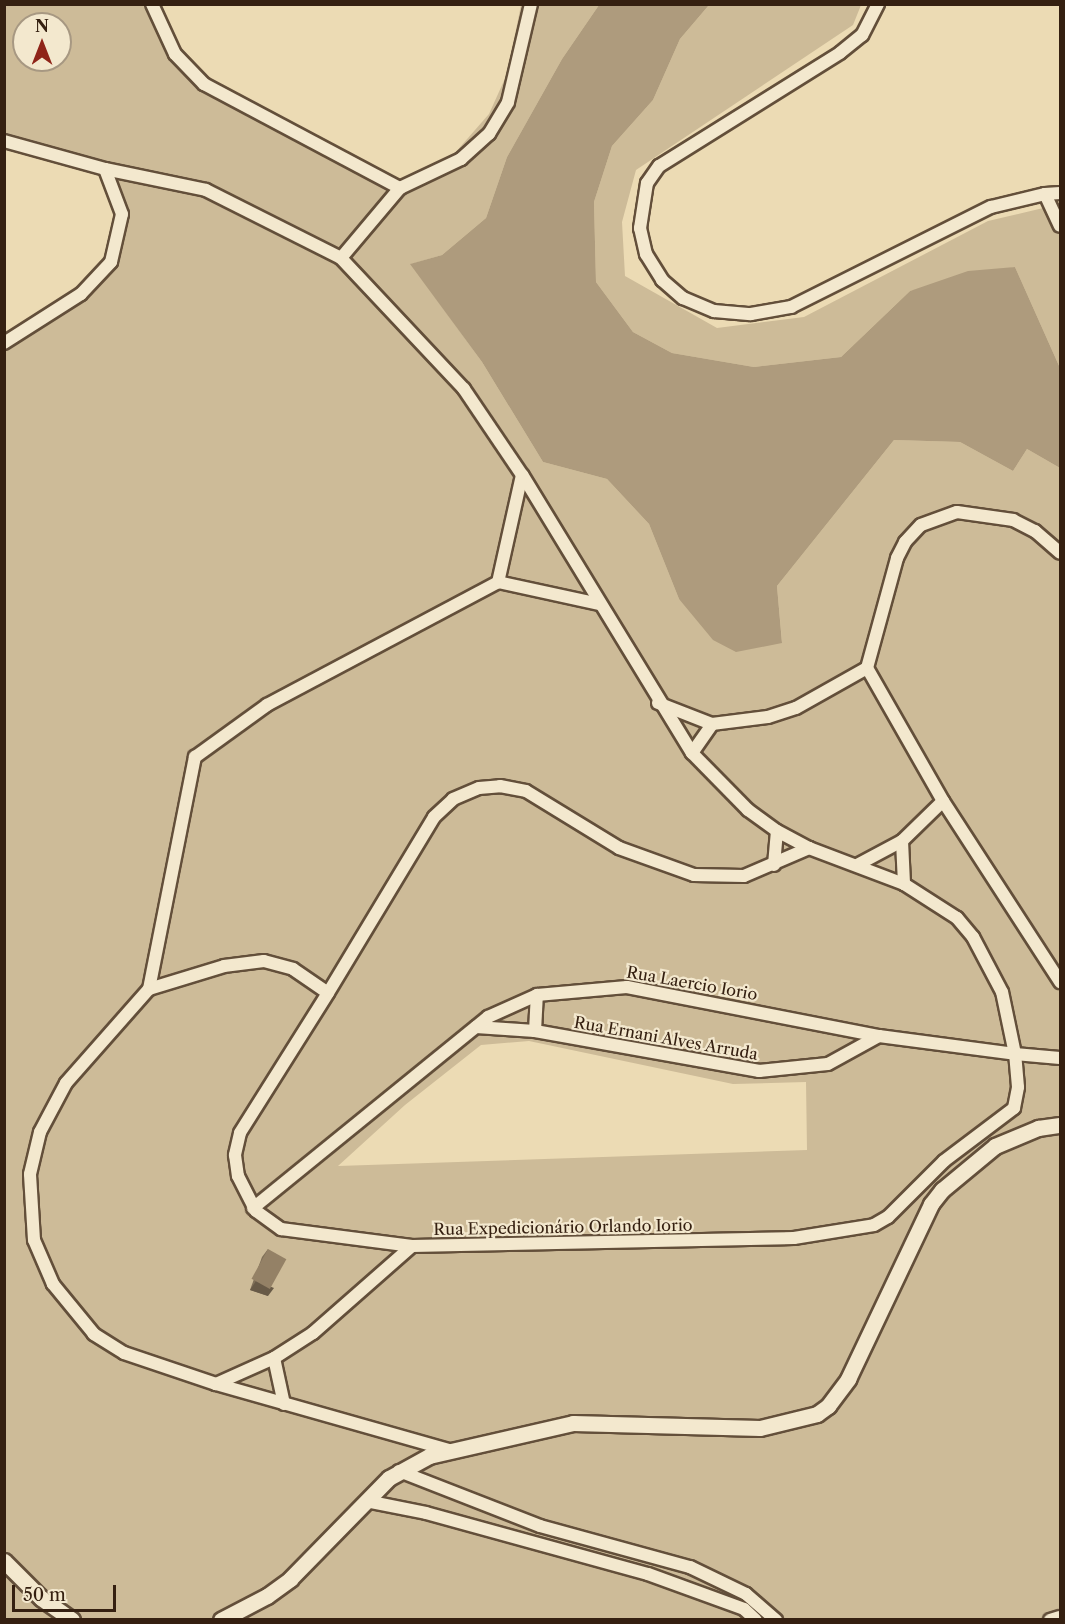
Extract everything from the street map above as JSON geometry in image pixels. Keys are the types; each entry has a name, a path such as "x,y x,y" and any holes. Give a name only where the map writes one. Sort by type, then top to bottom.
{"street":[{"path":"152,4 175,54 204,84 400,188"},
{"path":"341,258 400,188 471,153 499,120 516,75 531,4"},
{"path":"878,4 862,34 840,53 659,166 647,183 640,228 646,254 662,280 684,298 714,311 752,314 791,307 991,207 1045,194 1060,193"},
{"path":"4,141 105,169 180,183 228,198 341,258 464,389 522,475 658,704 692,753 748,810 777,831 809,848 904,884 948,910 973,937 1006,1003 1015,1054"},
{"path":"4,343 81,294 111,261 122,214 105,169"},
{"path":"1045,194 1060,226"},
{"path":"498,582 522,475"},
{"path":"1060,552 1035,531 995,515 957,512 921,525 905,542 897,558 867,668 943,801 1060,982"},
{"path":"450,1450 216,1384 124,1353 94,1334 52,1284 34,1240 30,1174 40,1132 66,1083 149,989 195,757 267,705 498,582 599,604"},
{"path":"658,704 712,724 782,713 867,668"},
{"path":"692,753 712,724"},
{"path":"253,1208 238,1176 236,1145 250,1116 328,993 434,817 453,799 479,788 500,786 526,791 619,848 681,873 732,878 774,865 809,848"},
{"path":"857,865 902,841 943,801"},
{"path":"774,865 777,831"},
{"path":"902,841 904,884"},
{"path":"149,989 224,966 264,961 293,969 328,993"},
{"name":"Rua Laercio Iorio","path":"253,1208 500,1009 537,995 627,987 879,1036 1060,1058"},
{"path":"534,1031 537,995"},
{"name":"Rua Ernani Alves Arruda","path":"476,1027 534,1031 713,1065 780,1071 828,1064 879,1036"},
{"name":"Rua Expedicionário Orlando Iorio","path":"253,1208 269,1222 290,1231 412,1246 794,1238 881,1222 932,1171 1014,1108 1018,1087 1015,1054"},
{"path":"221,1620 267,1596 290,1579 366,1501 399,1471 450,1450 592,1421 760,1428 817,1414 838,1395 848,1379 931,1204 942,1190 976,1160 1012,1137 1060,1125"},
{"path":"216,1384 274,1359 334,1316 412,1246"},
{"path":"274,1359 284,1404"},
{"path":"399,1471 540,1526 680,1564 746,1594 776,1620"},
{"path":"366,1501 426,1513 648,1574 744,1608 756,1620"},
{"path":"4,1561 41,1598 72,1620"},
{"path":"1050,1620 1060,1617"}],"shaded area":[{"path":"5,5 162,5 175,54 257,114 400,188 454,154 489,114 507,74 521,5 599,5 562,59 507,157 486,218 442,255 411,264 482,362 543,462 607,479 649,524 679,599 782,642 777,586 894,440 960,442 1013,471 1027,449 1060,468 1060,1619 5,1620 5,342 111,262 115,219 105,169 5,139","holes":["529,1041 733,1084 806,1082 807,1150 338,1166 405,1105 481,1045"]},
{"path":"599,5 709,5 680,39 653,100 612,146 594,202 596,282 633,332 672,353 754,367 841,357 910,291 968,271 1015,267 1060,368 1060,468 1027,449 1013,471 960,442 894,440 777,586 782,643 736,652 713,640 679,599 649,524 607,479 543,462 482,362 410,264 442,255 486,218 507,157 562,59"},
{"path":"709,5 861,5 853,25 636,170 622,222 625,276 717,328 804,317 988,221 1060,204 1060,368 1015,267 910,291 841,357 754,367 672,353 633,332 596,282 594,202 612,146 653,100 680,39"}],"building":[{"path":"268,1249 286,1259 270,1289 252,1279"}]}
